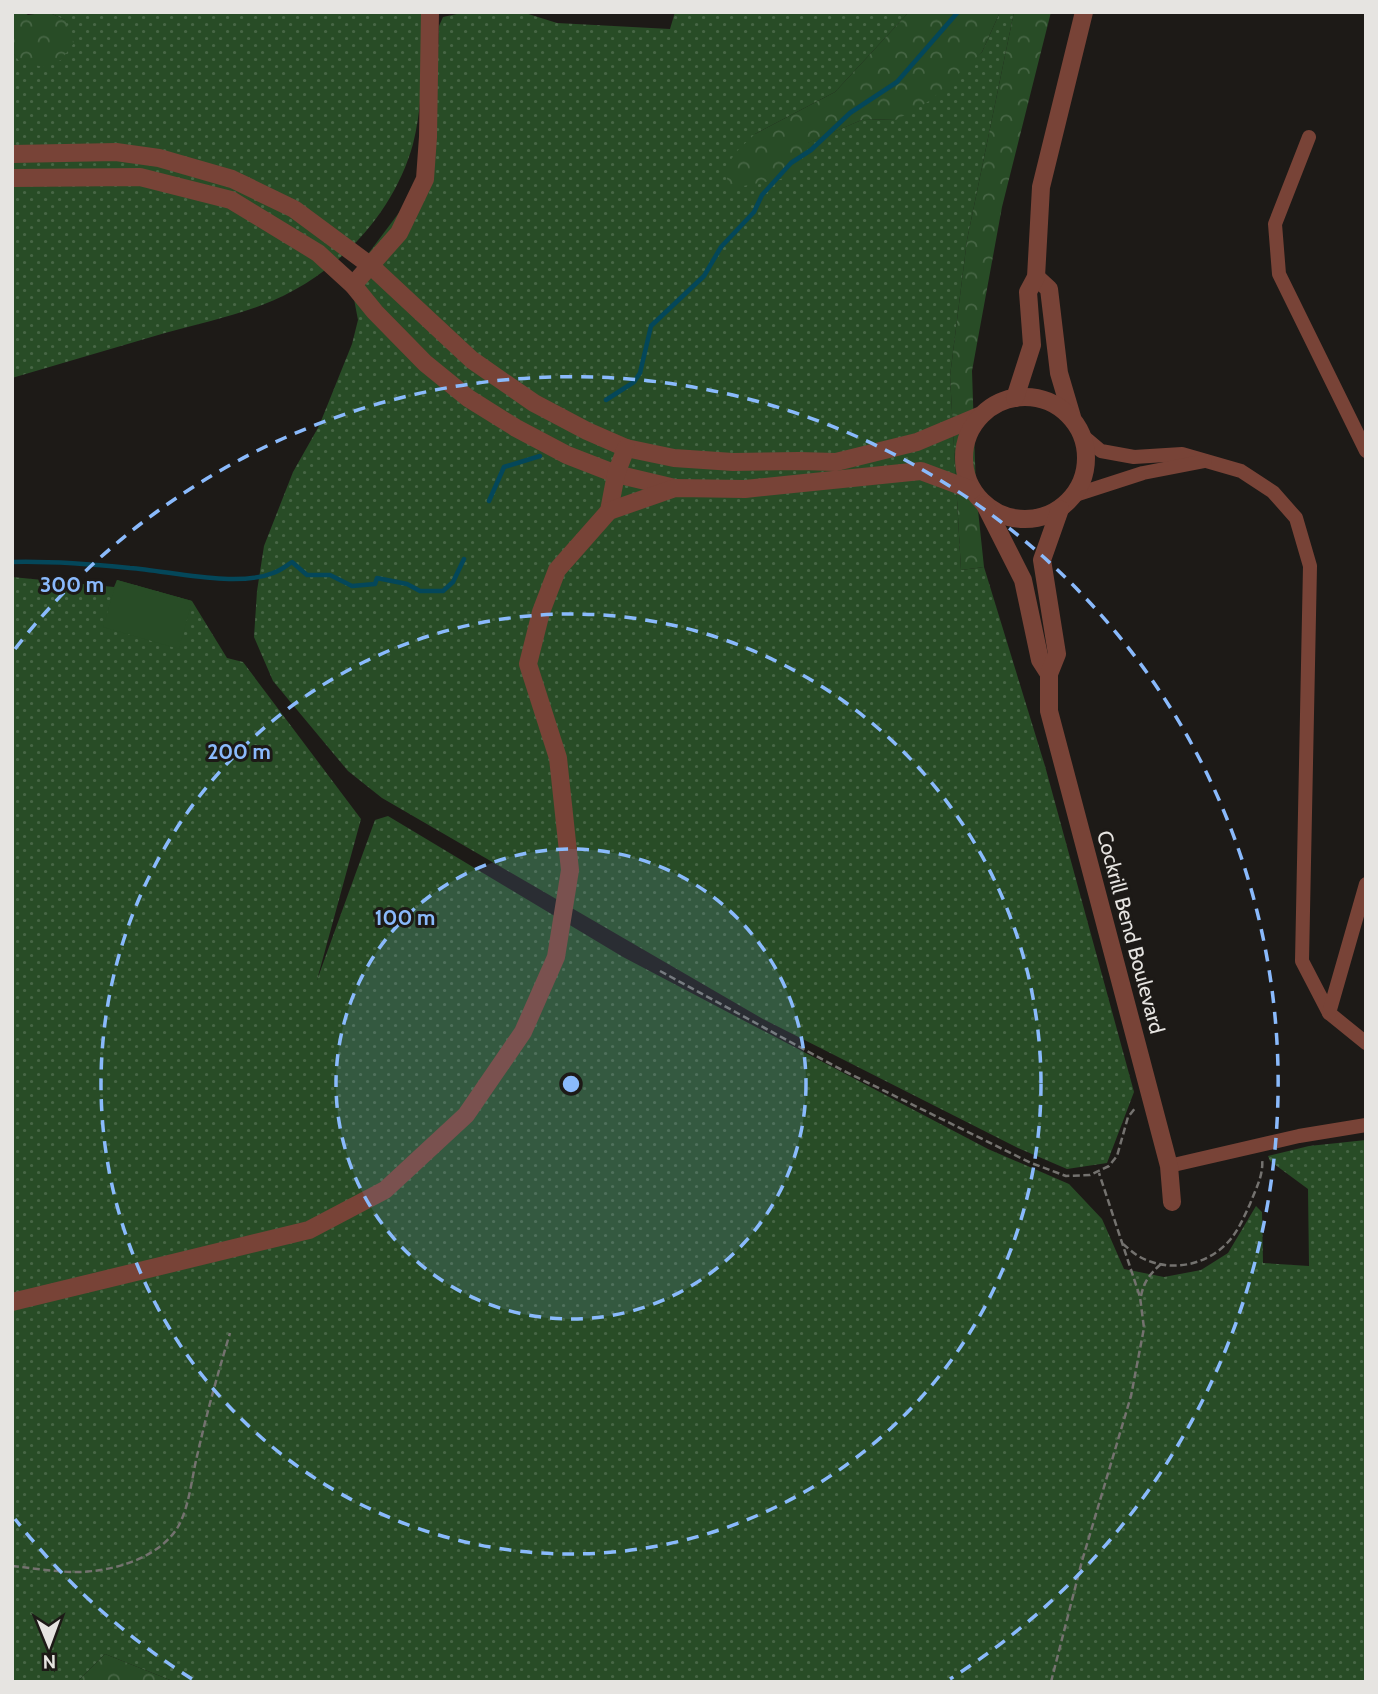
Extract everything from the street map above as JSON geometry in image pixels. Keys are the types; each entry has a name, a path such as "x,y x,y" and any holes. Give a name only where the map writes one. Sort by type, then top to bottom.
{"street":[{"path":"353,285 399,233 425,179 430,12"},
{"path":"1015,398 1032,345 1028,292 1037,277 1041,187 1084,12"},
{"path":"1309,137 1275,224 1279,274 1366,451"},
{"path":"12,154 116,152 159,158 232,179 293,209 371,266 472,360 534,403 626,448 674,458 733,463 836,471 921,471 972,490"},
{"path":"14,179 140,177 230,200 318,253 353,285 375,312 425,363 468,398 566,455 616,474 675,488 745,489 836,471 917,442 979,416 995,404 1015,398 1035,397 1055,404 1072,417"},
{"path":"979,416 969,433 963,452 964,471 972,490 984,505 1001,515 1020,520 1041,518 1060,509 1075,495 1084,476 1087,456 1059,373 1049,289 1037,277"},
{"path":"1082,435 1101,451 1134,457 1182,454 1241,471 1273,492 1296,518 1310,566 1302,961 1329,1013 1366,1043"},
{"path":"609,511 616,474 626,448"},
{"path":"1075,495 1143,473 1210,460"},
{"path":"12,1302 309,1230 385,1190 466,1115 523,1032 556,957 570,870 558,758 528,664 541,612 557,570 609,511 675,488"},
{"name":"Cockrill Bend Boulevard","path":"984,505 1023,580 1040,660 1049,674"},
{"name":"Cockrill Bend Boulevard","path":"1060,509 1042,560 1057,654 1049,674 1049,711 1170,1166 1172,1202"},
{"path":"1329,1013 1366,884"},
{"path":"1170,1166 1260,1144 1366,1125"}],"path":[{"path":"660,971 842,1070 1031,1163 1066,1176 1099,1172 1117,1156 1133,1109 1152,1101"},
{"path":"1121,1242 1140,1257 1161,1264 1195,1264 1219,1251 1241,1223 1261,1177 1263,1168 1260,1144"},
{"path":"1051,1682 1082,1561 1136,1376 1144,1328 1140,1297 1099,1172"},
{"path":"1140,1297 1150,1273 1161,1264"},
{"path":"12,1566 76,1572 106,1568 151,1552 172,1534 184,1513 208,1407 230,1333"}],"green space":[{"path":"12,12 28,15 48,12 65,20 74,43 61,60 43,67 19,61 12,51"},
{"path":"48,12 422,12 419,111 413,144 404,171 375,220 356,242 335,262 288,294 238,313 12,378 12,51 20,61 65,20"},
{"path":"466,12 522,12 557,23 670,29 675,12 909,12 835,92 755,134 807,143 864,119 896,120 982,52 1000,12 1014,12 967,240 950,376 961,570 984,567 1045,766 1134,1092 1107,1163 1067,1169 1018,1148 763,1019 382,798 348,771 273,681 254,637 264,546 293,472 319,426 352,344 358,320 354,299 356,270 404,206 420,172 436,111 439,26 443,17"},
{"path":"909,12 1000,12 982,52 931,100 896,120 864,119 808,143 796,176 728,189 726,166 738,150 755,134 835,92"},
{"path":"1014,12 1051,12 1002,207 972,371 976,491 984,567 961,570 950,376 967,240"},
{"path":"12,577 114,587 117,580 192,601 227,658 243,662 361,819 317,980 375,820 388,816 623,957 988,1149 1069,1184 1102,1219 1124,1269 1164,1277 1201,1270 1228,1253 1256,1206 1262,1212 1263,1263 1309,1266 1308,1189 1270,1161 1268,1156 1309,1146 1366,1140 1366,1682 175,1682 105,1654 77,1682 12,1682"},
{"path":"117,580 192,601 179,649 103,627"},
{"path":"105,1654 175,1682 77,1682"}],"waterway":[{"path":"606,400 634,382 640,373 651,326 704,276 721,247 754,212 762,195 791,163 811,150 850,113 897,82 958,12"},
{"path":"489,501 504,467 540,456"},
{"path":"12,562 86,564 222,579 258,577 281,570 292,562 307,575 330,575 352,586 375,584 377,578 407,584 420,591 443,591 453,582 464,559"}]}
